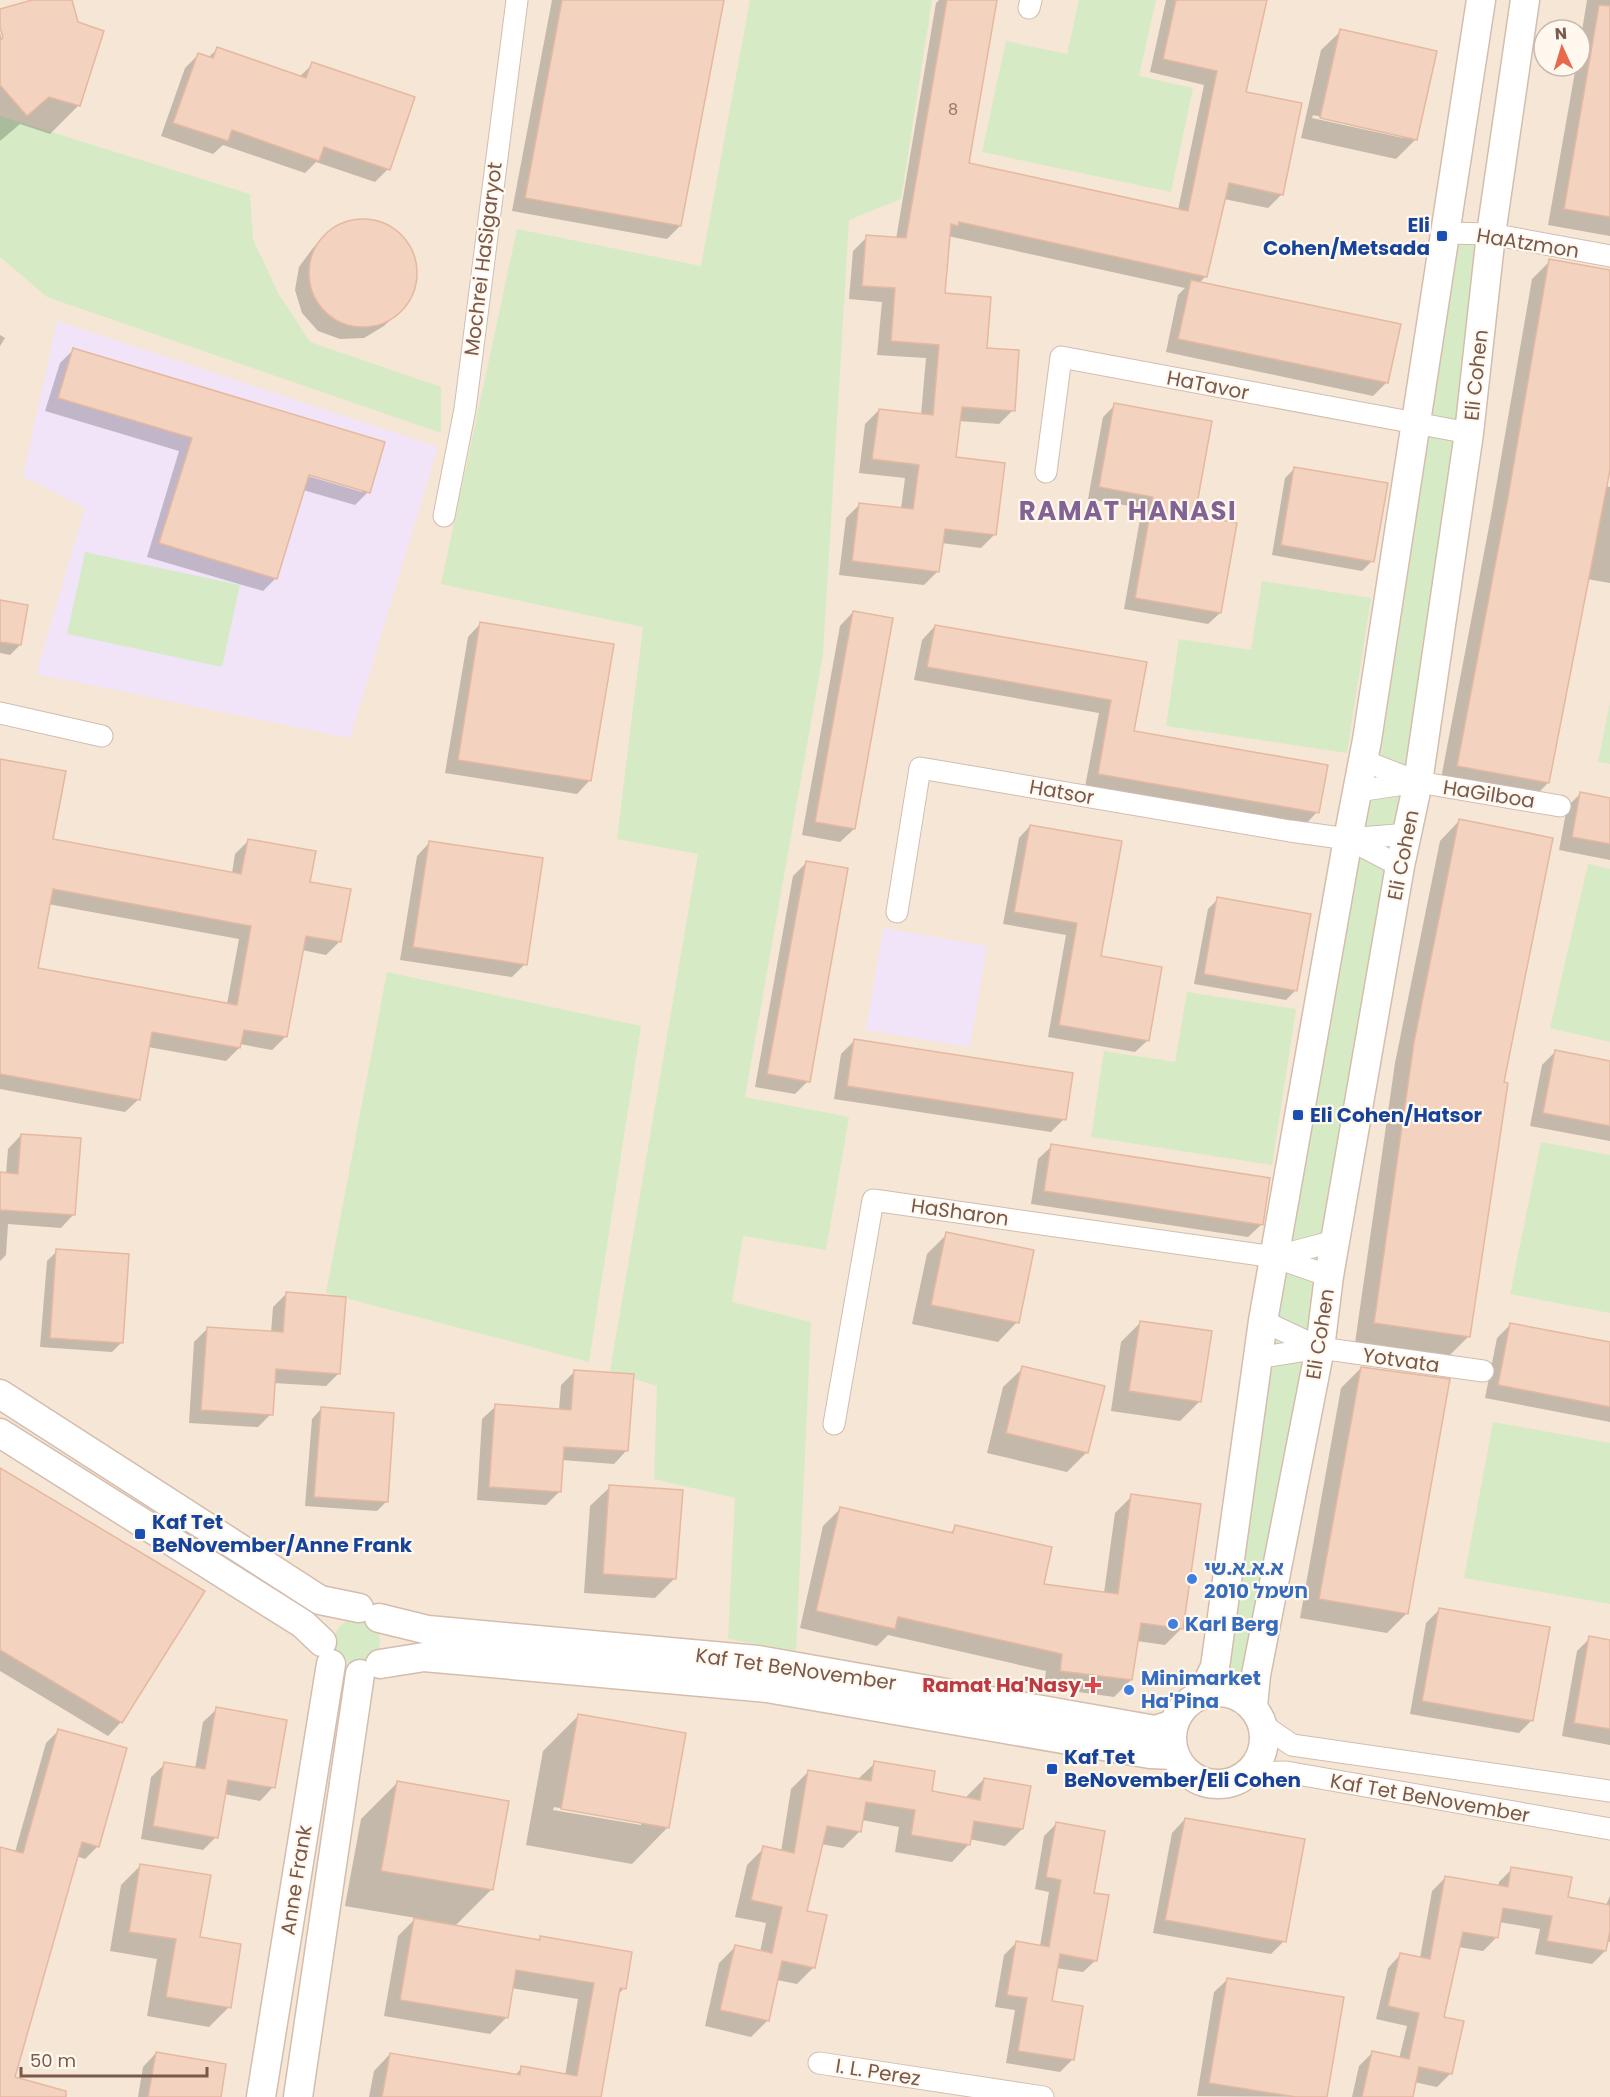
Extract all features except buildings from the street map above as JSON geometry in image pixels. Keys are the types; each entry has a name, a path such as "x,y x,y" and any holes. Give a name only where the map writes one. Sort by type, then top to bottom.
{"street":[{"name":"Mochrei HaSigaryot","path":"444,516 465,409 495,158 517,0"},
{"path":"1202,1695 1215,1667 1263,1321 1347,839 1367,740 1481,0"},
{"name":"Eli Cohen","path":"1258,1716 1256,1675 1320,1348 1335,1241 1400,866 1418,782 1469,433 1491,234 1525,0"},
{"name":"HaAtzmon","path":"1446,233 1491,234 1610,256"},
{"name":"HaTavor","path":"1046,472 1061,357 1469,433"},
{"path":"0,713 102,736"},
{"name":"HaGilboa","path":"1362,760 1418,782 1560,806"},
{"name":"Hatsor","path":"897,912 920,768 1347,839 1408,834"},
{"name":"HaGilboa","path":"1358,791 1418,782"},
{"name":"Hatsor","path":"1347,839 1400,866"},
{"name":"HaSharon","path":"834,1424 873,1200 1274,1257 1329,1276"},
{"name":"HaSharon","path":"1274,1257 1335,1241"},
{"name":"Yotvata","path":"1263,1321 1320,1348 1483,1371"},
{"name":"Yotvata","path":"1257,1359 1320,1348"},
{"name":"Kaf Tet BeNovember","path":"0,1394 320,1600 428,1630 758,1660 1155,1730 1174,1724"},
{"path":"0,1433 303,1624 340,1671 351,1674 370,1669 386,1654 389,1638 386,1627 369,1613 340,1612 324,1629 326,1653"},
{"name":"Anne Frank","path":"261,2097 326,1653"},
{"name":"Kaf Tet BeNovember","path":"370,1669 424,1657 768,1688 1150,1754 1175,1755"},
{"name":"Anne Frank","path":"298,2097 370,1669"},
{"path":"1221,1692 1239,1697 1258,1716 1265,1742 1261,1758 1249,1773 1232,1783 1222,1785 1206,1783 1191,1776 1183,1769 1175,1755 1171,1740 1174,1724 1188,1702 1202,1695 1221,1692"},
{"name":"Kaf Tet BeNovember","path":"1258,1716 1292,1745 1610,1791"},
{"name":"Kaf Tet BeNovember","path":"1249,1773 1286,1772 1610,1829"},
{"name":"I. L. Perez","path":"819,2063 1043,2097"}],"shaded area":[{"path":"0,0 1610,0 1610,2097 0,2097"},
{"path":"57,321 438,447 350,738 36,674 85,508 23,476"},
{"path":"883,928 987,946 970,1047 866,1030"}],"green space":[{"path":"750,0 932,0 901,199 849,220 823,654 745,1097 849,1117 826,1250 743,1236 732,1302 811,1322 796,1651 728,1639 735,1498 654,1479 657,1386 610,1371 698,854 617,839 643,627 441,584 517,229 701,266"},
{"path":"1079,0 1156,0 1139,76 1193,88 1171,192 982,152 1006,41 1067,54"},
{"path":"0,116 250,194 253,239 278,293 310,342 441,387 441,433 47,297 0,257"},
{"path":"1446,233 1491,234 1469,433 1256,1675 1215,1667"},
{"path":"85,552 240,585 222,667 67,634"},
{"path":"1262,581 1371,598 1347,753 1166,726 1179,639 1251,650"},
{"path":"1610,702 1610,764 1598,762"},
{"path":"1588,864 1610,869 1610,1042 1550,1028"},
{"path":"387,972 641,1026 589,1362 326,1293"},
{"path":"1187,992 1296,1009 1272,1165 1091,1137 1104,1051 1175,1062"},
{"path":"1541,1142 1610,1155 1610,1313 1510,1294"},
{"path":"1493,1422 1610,1443 1610,1604 1464,1578"},
{"path":"357,1619 366,1620 374,1625 379,1633 379,1651 374,1659 366,1664 357,1665 348,1664 340,1659 335,1651 334,1642 335,1633 340,1625 348,1620"}],"place":[{"name":"Eli Cohen/Metsada","path":"1442,236"},
{"name":"Eli Cohen/Hatsor","path":"1298,1115"},
{"name":"Kaf Tet BeNovember/Anne Frank","path":"140,1534"},
{"name":"א.א.א.שי חשמל 2010","path":"1192,1579"},
{"name":"Karl Berg","path":"1173,1624"},
{"name":"Ramat Ha'Nasy","path":"1093,1685"},
{"name":"Minimarket Ha'Pina","path":"1129,1690"},
{"name":"Kaf Tet BeNovember/Eli Cohen","path":"1052,1769"}],"district":[{"name":"RAMAT HANASI","path":"1128,511"}]}
